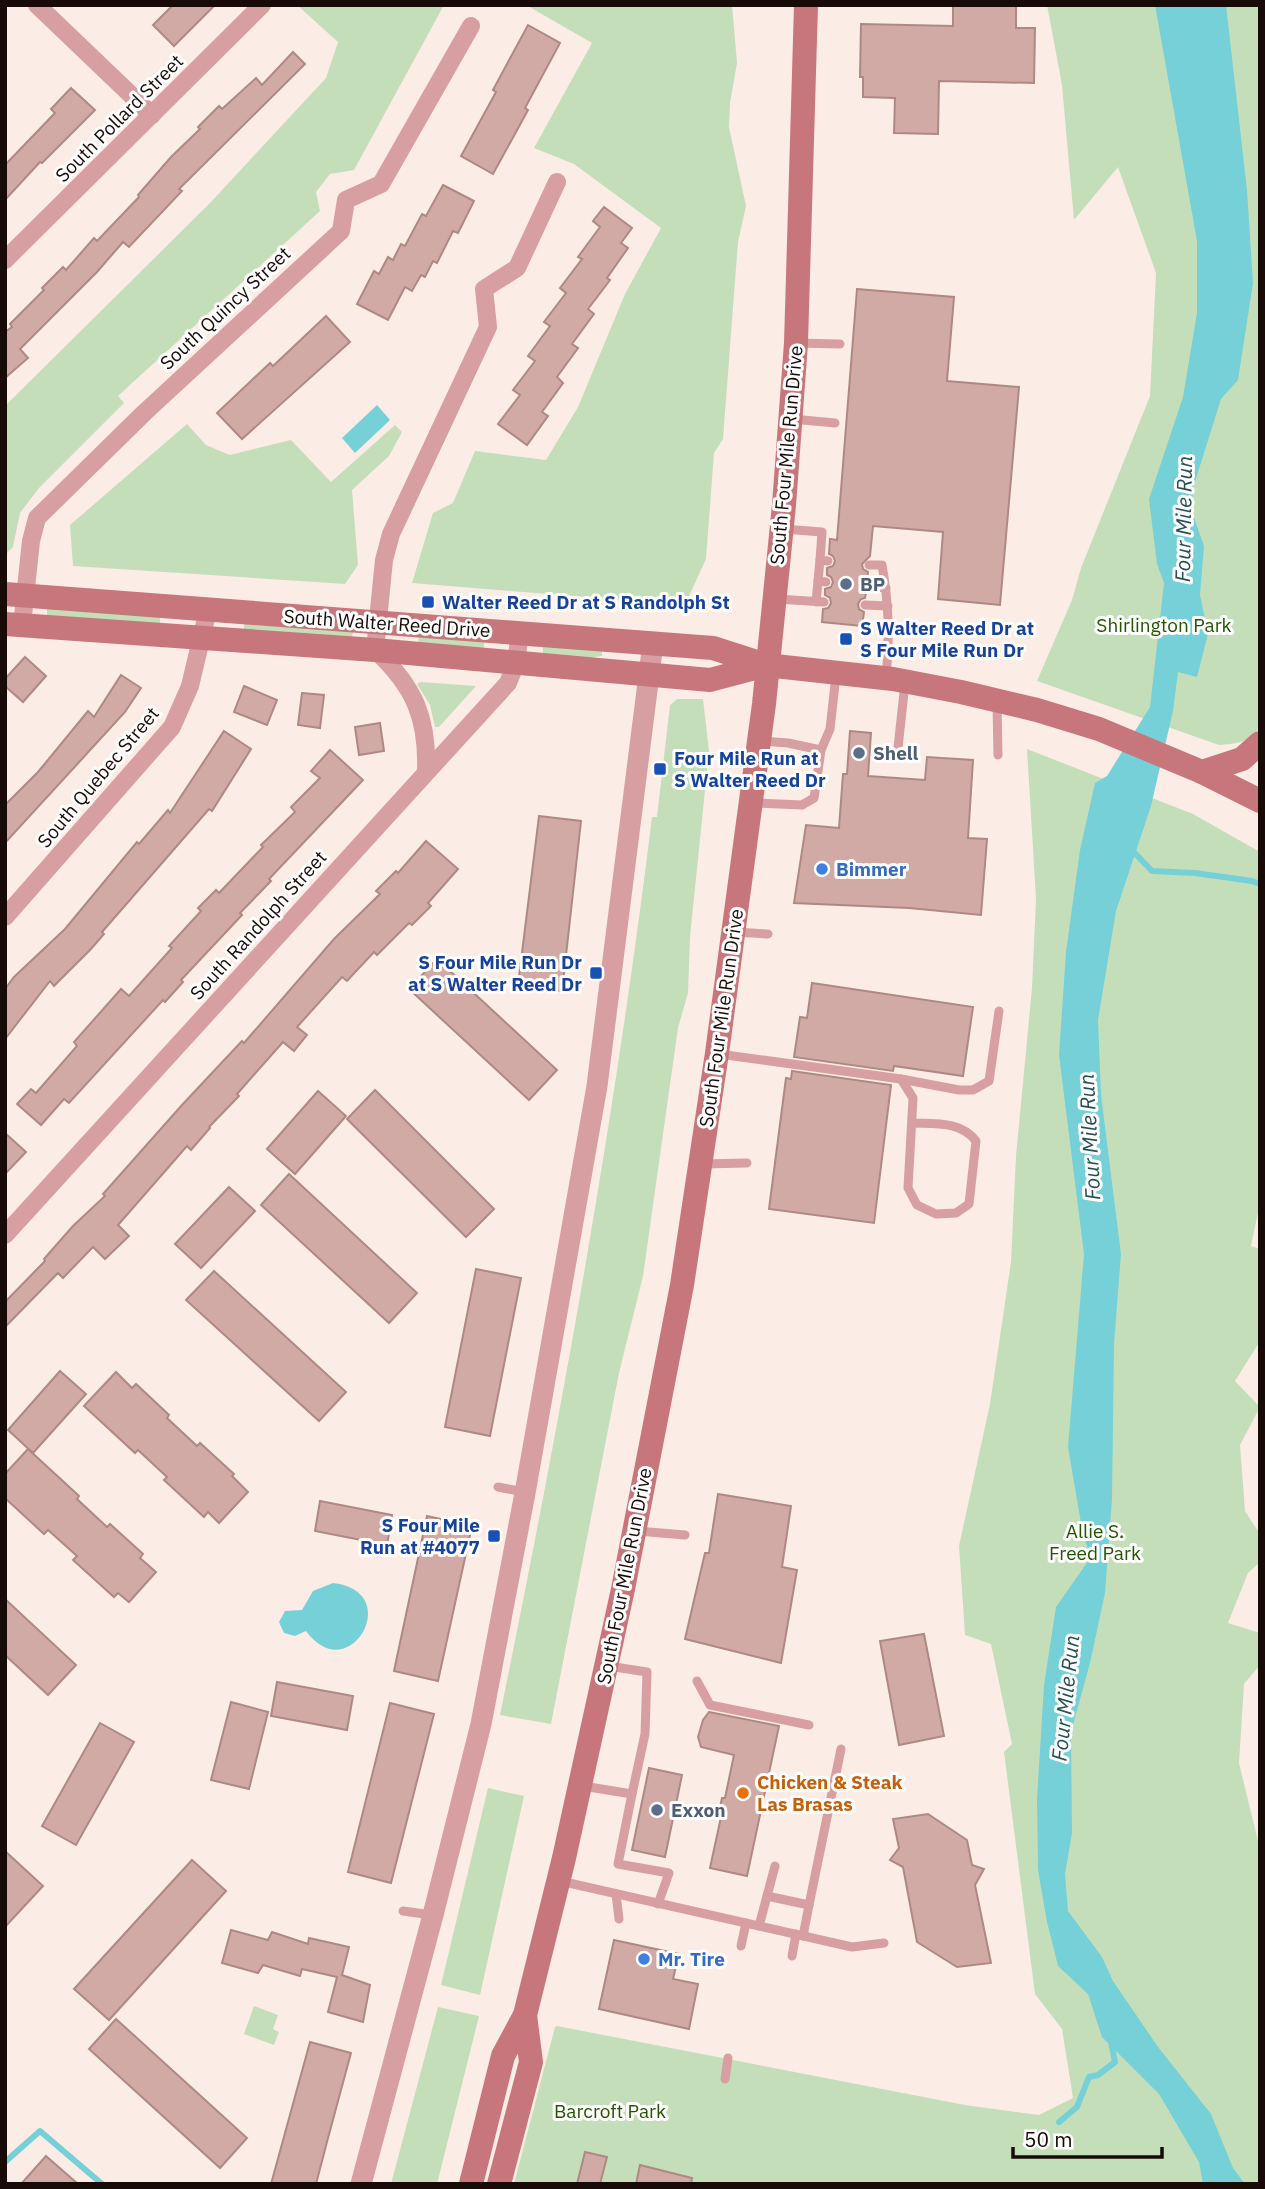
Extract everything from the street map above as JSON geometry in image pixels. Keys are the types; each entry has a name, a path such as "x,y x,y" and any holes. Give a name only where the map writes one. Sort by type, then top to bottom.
{"main road":[{"name":"South Four Mile Run Drive","path":"471,2184 503,2056 525,2015 558,1881 607,1666 682,1285 751,803 781,529 796,342 806,5"},
{"name":"South Walter Reed Drive","path":"15,595 713,648 766,665 896,679 1037,710 1099,729 1207,772 1260,801"},
{"name":"South Walter Reed Drive","path":"14,624 375,650 710,680 766,665"},
{"path":"1207,772 1242,759 1260,743"},
{"name":"South Four Mile Run Drive","path":"499,2184 530,2062 525,2015"}],"street":[{"path":"37,5 152,115"},
{"name":"South Pollard Street","path":"5,260 262,5"},
{"name":"South Quincy Street","path":"14,624 15,595 37,518 144,413 341,231 346,200 381,184 471,26"},
{"path":"426,772 427,741 416,703 397,671 375,650 384,559 391,534 488,327 484,289 517,268 558,182"},
{"name":"South Quebec Street","path":"5,916 172,727 190,686 208,610"},
{"name":"South Randolph Street","path":"5,1235 508,683 516,663 520,633"},
{"path":"361,2184 481,1724 525,1493 597,1086 653,643"}],"lane":[{"path":"796,342 840,344"},
{"path":"791,419 835,423"},
{"path":"774,598 820,602 824,560 822,532 781,529"},
{"path":"869,565 882,565 886,588 890,644 896,679 897,757"},
{"path":"866,586 886,588"},
{"path":"865,605 888,606"},
{"path":"751,803 802,805 814,798 821,750 830,729 836,673"},
{"path":"997,700 998,755"},
{"path":"759,741 788,743 821,750"},
{"path":"733,932 768,934"},
{"path":"717,1054 973,1090 989,1081 999,1011"},
{"path":"901,1079 913,1098 908,1188 917,1205 936,1214 956,1213 969,1204 976,1141 968,1131 949,1125 912,1123"},
{"path":"700,1164 747,1163"},
{"path":"498,1487 525,1493"},
{"path":"634,1531 685,1535"},
{"path":"607,1666 647,1672 645,1734 618,1864 670,1873 658,1903"},
{"path":"697,1681 710,1705 809,1725"},
{"path":"792,1956 809,1905 841,1749"},
{"path":"580,1786 632,1794"},
{"path":"760,1926 775,1866"},
{"path":"558,1881 852,1947 884,1943"},
{"path":"616,1894 620,1919"},
{"path":"767,1896 809,1905"},
{"path":"403,1911 433,1915"},
{"path":"740,1946 746,1923"},
{"path":"725,2079 728,2058"}],"green space":[{"path":"297,5 444,5 354,170 330,174 316,192 320,211 118,396 124,403 39,488 20,513 13,547 5,555 5,406 209,204 326,78 338,42"},
{"path":"526,5 732,5 737,63 729,127 746,206 738,242 723,439 714,453 706,559 685,605 412,583 433,513 453,503 475,451 546,460 578,407 625,294 661,228 574,164 534,148 592,43"},
{"name":"Shirlington Park","path":"1047,5 1260,5 1260,725 1253,735 1238,743 1219,745 1037,681 1072,600 1081,568 1150,396 1156,273 1118,167 1074,220 1062,85"},
{"path":"187,424 206,445 230,455 291,440 331,482 395,425 402,432 389,456 352,490 358,565 345,584 73,566 70,525"},
{"path":"47,607 160,616 160,624 47,616"},
{"path":"244,622 353,630 352,638 244,630"},
{"path":"419,634 485,640 483,650 418,644"},
{"path":"543,645 602,649 602,656 587,658 543,655"},
{"path":"420,682 476,686 439,727 435,727 430,705 417,684"},
{"path":"677,699 703,699 709,751 690,937 688,993 678,1028 643,1276 619,1373 551,1724 500,1715 585,1268 621,1043 652,817 657,817 670,705"},
{"name":"Allie S. Freed Park","path":"1027,749 1193,814 1260,852 1260,1203 1251,1246 1260,1249 1260,1341 1235,1381 1260,1407 1240,1445 1245,1511 1260,1534 1260,1562 1248,1573 1228,1623 1260,1633 1260,1665 1244,1684 1239,1763 1260,1849 1260,2184 514,2184 557,2026 965,2105 1039,2115 1073,2098 1062,2029 1035,1994 1004,1752 1012,1744 991,1644 965,1635 959,1546 990,1404 1011,1262 1016,1156 1032,988 1036,899"},
{"path":"488,1788 524,1796 480,1995 441,1985"},
{"path":"254,2006 278,2015 273,2029 279,2032 274,2045 244,2034"},
{"path":"438,2007 479,2016 437,2184 391,2184"}],"water":[{"name":"Four Mile Run","path":"1155,5 1226,5 1247,190 1253,283 1238,380 1221,399 1193,488 1192,512 1204,546 1200,595 1208,634 1197,677 1178,672 1173,711 1151,806 1116,911 1098,1020 1101,1095 1121,1254 1114,1344 1112,1499 1105,1593 1071,1732 1072,1833 1065,1874 1068,1911 1102,1957 1113,1981 1158,2047 1211,2114 1233,2168 1245,2184 1203,2184 1199,2162 1159,2094 1102,2037 1088,1994 1058,1966 1038,1870 1037,1799 1044,1685 1056,1607 1091,1557 1083,1535 1068,1447 1084,1254 1059,1055 1066,952 1080,850 1095,783 1107,776 1150,707 1164,583 1157,564 1149,499 1183,397 1197,313 1197,241"},
{"path":"377,405 390,420 355,453 342,438"},
{"path":"333,1583 355,1590 366,1602 368,1617 363,1632 353,1644 339,1650 322,1646 306,1631 295,1636 284,1633 279,1622 285,1611 302,1610 313,1591"}],"building":[{"path":"173,5 215,5 174,46 153,25"},
{"path":"953,5 1016,5 1016,28 1035,28 1034,83 939,81 938,134 894,133 895,98 863,97 863,77 860,77 861,24 953,26"},
{"path":"528,25 560,43 493,174 461,156"},
{"path":"293,52 305,64 179,189 182,191 129,247 123,242 20,349 28,358 5,378 5,332 12,327 10,324 63,267 66,270 94,238 97,241 219,106 222,109 256,78 262,85"},
{"path":"71,88 95,110 42,163 40,162 5,200 5,165 55,113 51,109"},
{"path":"443,185 474,201 458,233 453,231 437,263 433,261 425,277 421,275 412,291 405,287 388,320 357,304 374,271 379,274 388,257 393,260 401,244 405,246 422,214 426,216"},
{"path":"604,207 632,228 621,243 628,248 607,278 610,280 588,309 594,314 572,344 578,348 557,377 563,383 542,412 548,416 527,445 498,424 520,395 513,390 535,361 528,356 550,326 544,322 566,293 560,288 582,259 578,257 600,227 593,221"},
{"path":"857,289 954,297 947,381 1019,387 1000,605 938,599 943,532 873,526 870,556 862,564 863,569 868,572 867,579 859,585 866,593 865,598 858,604 859,609 864,612 862,626 822,622 823,609 828,608 831,603 830,598 825,595 825,589 831,587 833,582 827,575 827,568 833,566 835,561 829,554 830,539 837,540"},
{"path":"326,316 350,342 242,439 217,413 270,363 273,366"},
{"path":"25,657 46,676 23,702 5,686 5,679"},
{"path":"121,675 141,688 125,712 5,843 5,805 38,772 88,711 94,717"},
{"path":"244,686 277,700 267,725 234,712"},
{"path":"302,693 324,695 320,728 298,725"},
{"path":"380,723 384,751 359,755 355,727"},
{"path":"224,731 251,749 212,811 209,809 102,932 104,934 90,950 54,986 50,981 5,1039 5,989 14,977 65,929 137,842 139,844 168,810 170,813"},
{"path":"850,731 871,733 868,776 925,780 927,757 973,760 968,838 987,839 981,915 909,908 794,903 806,825 839,828 843,774 847,774"},
{"path":"330,750 363,780 269,879 271,881 181,980 183,982 165,1002 163,1000 69,1103 64,1099 41,1125 17,1104 31,1089 36,1093 77,1046 74,1042 121,989 129,996 172,948 169,946 201,911 198,908 216,890 219,893 263,847 261,845 295,812 291,807 320,778 311,771"},
{"path":"539,816 581,821 562,991 518,985"},
{"path":"426,841 458,869 428,903 431,906 412,925 409,923 377,955 374,952 347,981 342,977 297,1027 307,1035 294,1051 283,1042 191,1150 187,1146 118,1225 129,1236 105,1259 93,1247 63,1278 58,1273 5,1327 5,1302 45,1261 73,1226 105,1196 103,1194 182,1105 242,1041 244,1043 334,939 380,894 376,891 396,871 398,873"},
{"path":"437,959 557,1070 529,1100 409,989"},
{"path":"812,983 973,1007 963,1076 894,1066 893,1071 794,1057 800,1017 807,1018"},
{"path":"792,1071 891,1085 874,1223 769,1209 786,1078 791,1079"},
{"path":"375,1090 494,1209 466,1237 347,1119"},
{"path":"318,1091 346,1116 295,1174 267,1149"},
{"path":"5,1133 26,1152 5,1174"},
{"path":"289,1174 417,1293 389,1323 261,1205"},
{"path":"229,1187 255,1211 201,1268 175,1244"},
{"path":"476,1269 521,1278 490,1436 445,1427"},
{"path":"214,1271 346,1392 319,1421 186,1300"},
{"path":"60,1371 86,1394 33,1453 8,1430"},
{"path":"116,1372 132,1388 136,1384 197,1446 200,1443 234,1474 232,1476 248,1492 219,1523 208,1512 204,1517 164,1480 167,1477 138,1450 135,1453 84,1406"},
{"path":"28,1449 79,1496 77,1499 107,1527 110,1524 143,1554 140,1558 156,1572 129,1602 118,1593 114,1597 73,1560 77,1556 48,1530 44,1534 5,1498 5,1474"},
{"path":"718,1494 791,1506 782,1567 797,1570 781,1663 685,1639 705,1553 709,1553"},
{"path":"320,1501 392,1515 387,1545 315,1531"},
{"path":"427,1516 472,1526 438,1681 394,1671"},
{"path":"5,1599 76,1665 48,1695 5,1655"},
{"path":"924,1634 944,1736 899,1745 880,1641"},
{"path":"277,1682 353,1696 347,1730 271,1716"},
{"path":"231,1702 268,1712 249,1789 211,1780"},
{"path":"390,1703 434,1714 391,1883 348,1872"},
{"path":"709,1712 779,1726 747,1876 710,1868 721,1817 718,1816 722,1798 725,1798 734,1755 701,1747 698,1737 703,1720"},
{"path":"100,1723 134,1742 76,1845 42,1826"},
{"path":"649,1768 682,1775 665,1857 632,1850"},
{"path":"928,1814 967,1840 972,1865 984,1869 975,1885 991,1963 957,1967 917,1942 903,1867 890,1860 899,1848 893,1819"},
{"path":"5,1851 43,1886 5,1927"},
{"path":"192,1860 226,1891 109,2020 74,1989"},
{"path":"231,1930 268,1940 272,1932 308,1944 309,1938 349,1947 342,1975 370,1985 363,2022 328,2012 337,1977 302,1969 300,1976 263,1965 258,1973 222,1963"},
{"path":"614,1940 679,1954 673,1979 698,1984 689,2029 599,2009"},
{"path":"116,2019 247,2138 220,2168 89,2049"},
{"path":"310,2042 351,2053 316,2184 271,2184"},
{"path":"585,2152 607,2157 600,2184 577,2184"},
{"path":"46,2156 78,2184 21,2184"},
{"path":"640,2165 692,2178 691,2184 636,2184"}],"waterway":[{"path":"1129,847 1152,871 1195,873 1260,884"},
{"path":"1059,2122 1077,2107 1089,2077 1098,2075 1115,2062 1111,2042"},
{"path":"5,2162 40,2131 102,2184"}],"place":[{"name":"BP","path":"846,584"},
{"name":"Walter Reed Dr at S Randolph St","path":"428,602"},
{"name":"S Walter Reed Dr at S Four Mile Run Dr","path":"846,639"},
{"name":"Shell","path":"859,753"},
{"name":"Four Mile Run at S Walter Reed Dr","path":"660,769"},
{"name":"Bimmer","path":"822,869"},
{"name":"S Four Mile Run Dr at S Walter Reed Dr","path":"596,973"},
{"name":"S Four Mile Run at #4077","path":"494,1536"},
{"name":"Chicken & Steak Las Brasas","path":"743,1793"},
{"name":"Exxon","path":"657,1810"},
{"name":"Mr. Tire","path":"644,1959"}],"park label":[{"name":"Barcroft Park","path":"610,2111"}]}
